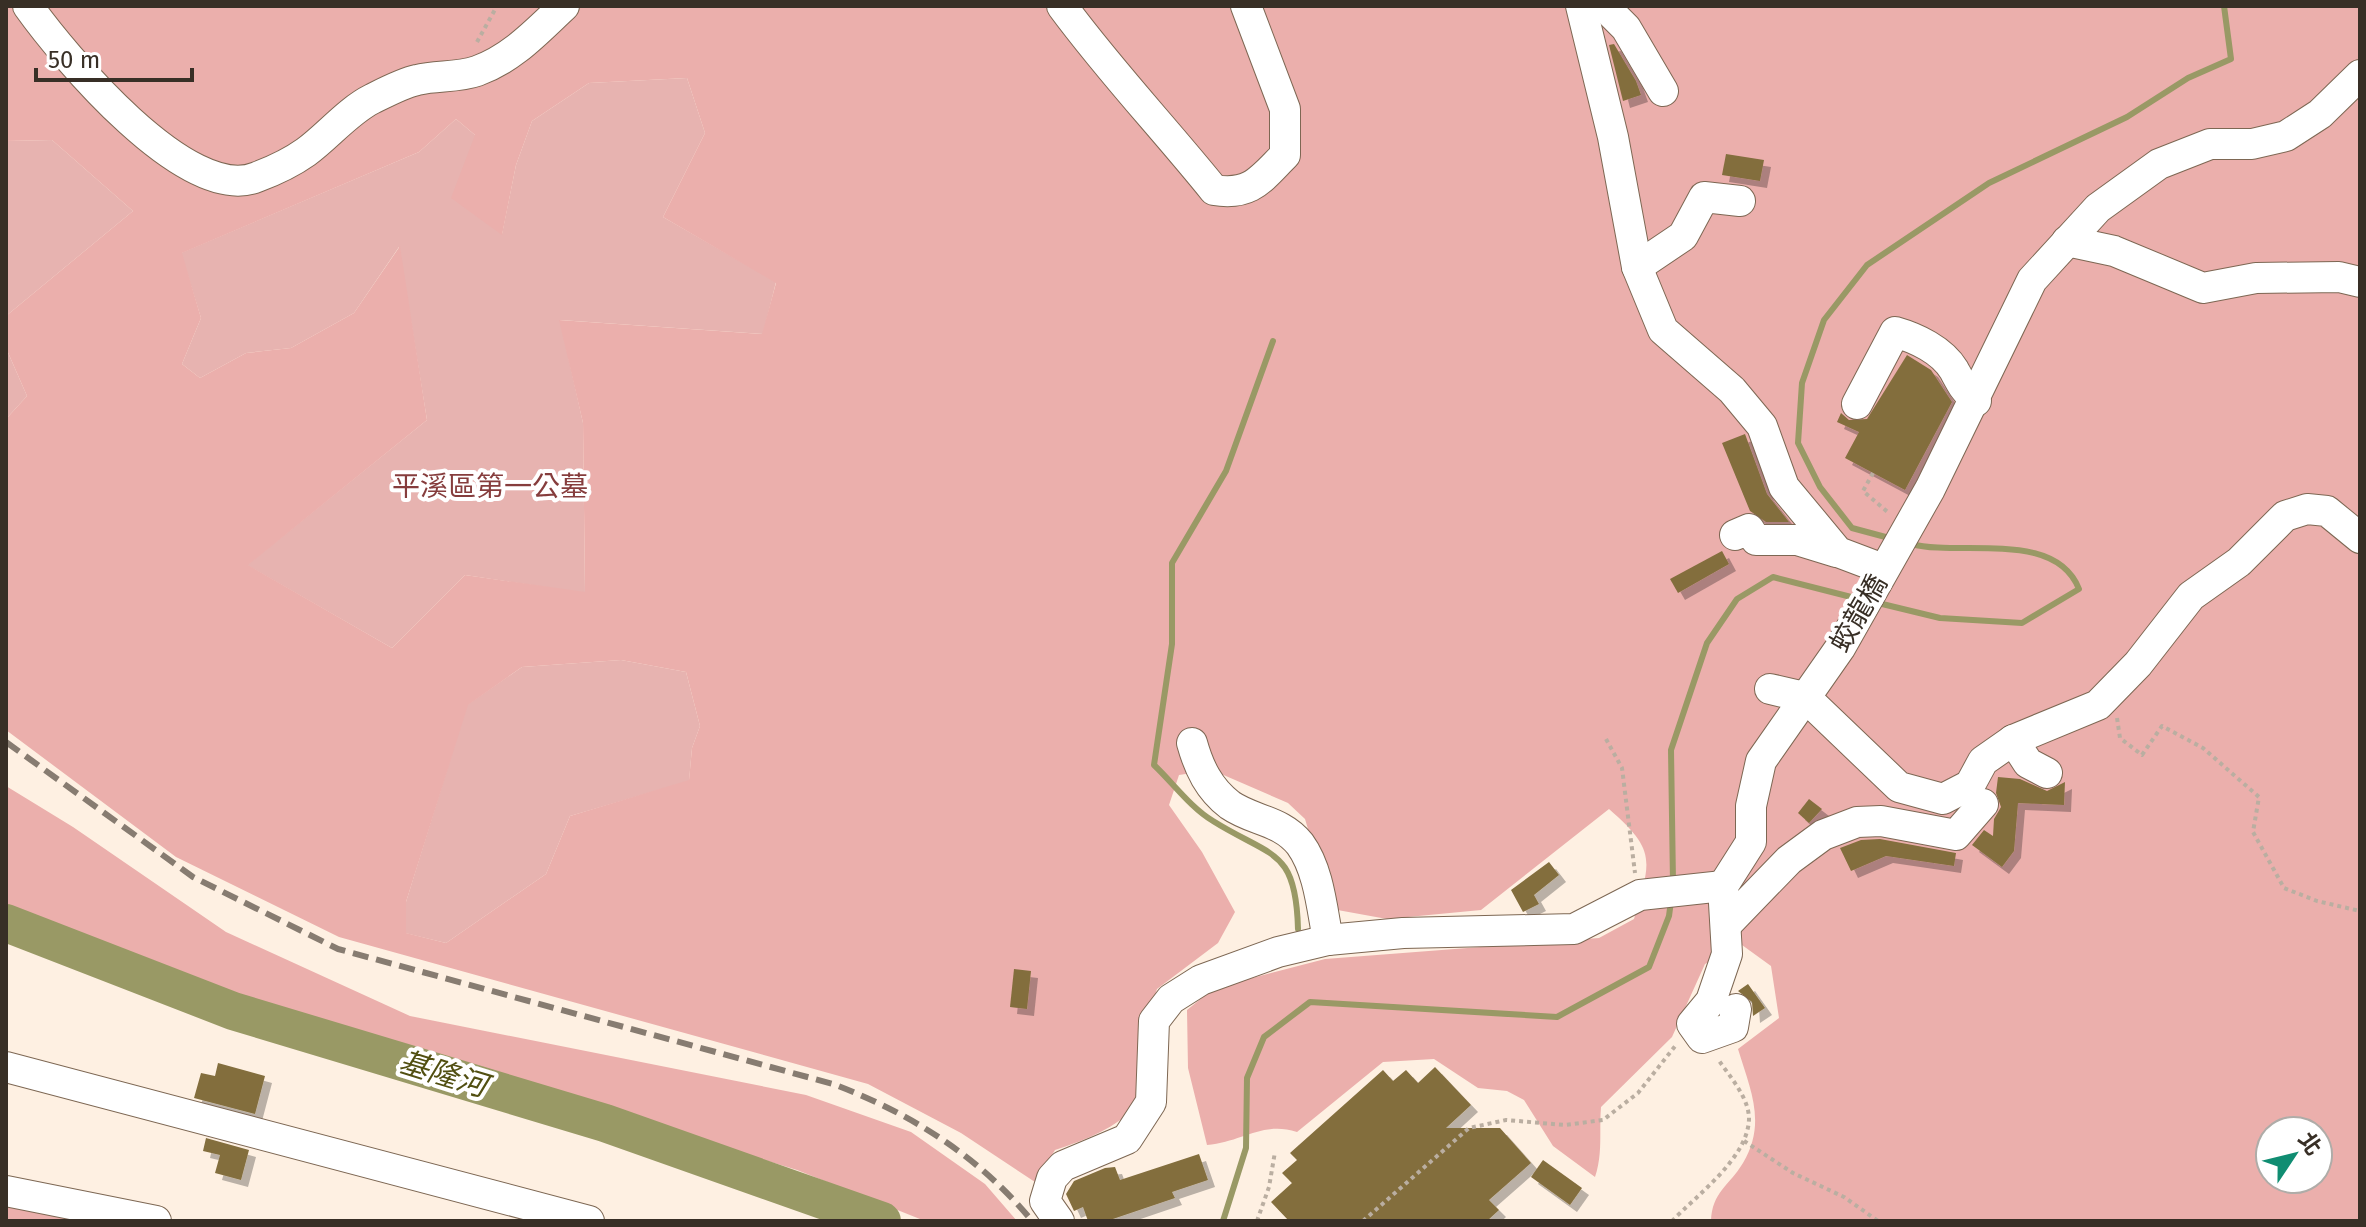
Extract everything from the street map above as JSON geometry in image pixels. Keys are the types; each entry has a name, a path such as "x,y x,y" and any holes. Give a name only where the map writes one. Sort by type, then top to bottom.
{"street":[{"path":"28,6 55,44 129,123 185,163 224,177 253,179 304,154 369,100 417,80 450,78 479,70 515,52 564,6"},
{"path":"1062,6 1096,52 1182,147 1214,190 1234,193 1256,184 1285,155 1285,109 1246,6"},
{"path":"1581,6 1613,137 1637,267 1663,330 1732,390 1762,426 1784,487 1838,552"},
{"path":"1604,6 1626,28 1663,91"},
{"name":"蛟龍橋","path":"1723,886 1751,842 1751,806 1761,761 1840,648 1976,401 2032,280 2098,208 2159,164 2210,144 2252,144 2286,136 2320,114 2360,75"},
{"path":"1637,267 1683,236 1704,197 1740,201"},
{"path":"2067,241 2114,251 2203,288 2256,278 2339,277 2360,282"},
{"path":"1857,404 1895,332 1920,340 1953,368 1960,386 1976,401"},
{"path":"1770,689 1805,697 1899,787 1943,799 1970,785 1983,761 2013,740 2098,705 2138,664 2191,596 2239,562 2285,516 2307,509 2327,511 2360,538"},
{"path":"1735,535 1749,529 1756,540 1797,540 1883,569"},
{"path":"2013,740 2028,763 2047,773"},
{"path":"1192,743 1200,772 1232,806 1277,823 1300,845 1317,883 1328,940"},
{"path":"1926,830 1936,797"},
{"path":"1726,925 1789,860 1823,835 1857,822 1881,821 1956,835 1983,804"},
{"path":"1059,1221 1045,1201 1052,1178 1063,1166 1127,1139 1151,1102 1154,1021 1171,999 1201,980 1278,952 1328,940 1403,933 1574,929 1640,895 1723,886 1727,954 1697,1031"},
{"path":"1697,1031 1733,1027 1736,1009"},
{"path":"6,1067 589,1221"},
{"path":"6,1191 156,1221"}],"path":[{"path":"1873,473 1863,491 1883,508"},
{"path":"2098,705 2116,711 2120,738 2142,755 2162,726 2203,748 2259,797 2253,832 2284,888 2317,901 2360,911"},
{"path":"1606,739 1622,768 1632,861 1640,895"},
{"path":"1363,1221 1469,1128 1506,1120 1565,1125 1603,1120 1638,1093 1697,1031 1743,1097 1749,1118 1744,1141 1672,1221"},
{"path":"1744,1141 1793,1173 1844,1197 1878,1221"},
{"path":"1257,1221 1269,1187 1275,1152"}],"green space":[{"name":"平溪區第一公墓","path":"687,78 705,133 663,217 776,282 763,334 560,320 583,423 585,593 465,575 392,648 247,565 427,420 399,247 354,313 291,348 246,353 200,378 182,364 201,318 181,253 419,152 456,119 475,135 502,234 516,165 532,121 589,83"},
{"path":"52,140 133,211 6,316 6,141"},
{"path":"6,348 27,396 6,419"},
{"path":"621,660 686,672 700,726 692,748 689,781 570,816 546,874 446,943 405,933 406,902 467,705 522,667"}],"shaded area":[{"path":"6,6 2360,6 2360,1221 1711,1221 1714,1203 1743,1163 1754,1134 1754,1106 1738,1049 1779,1018 1771,966 1742,945 1705,964 1672,1037 1601,1107 1600,1151 1595,1177 1553,1146 1524,1100 1507,1091 1478,1088 1434,1059 1383,1062 1297,1132 1263,1130 1207,1145 1188,1068 1187,1010 1214,988 1325,959 1599,938 1634,919 1646,869 1646,858 1636,836 1609,809 1481,910 1387,919 1332,909 1305,819 1288,803 1212,770 1179,775 1169,805 1202,852 1235,912 1218,943 1157,989 1143,1032 1139,1104 1100,1132 1055,1150 1035,1182 961,1133 868,1084 339,937 176,857 6,730 6,419 27,396 6,348 6,316 133,211 52,140 6,141","holes":["687,78 705,133 663,217 776,283 762,334 559,320 583,423 585,592 465,575 392,648 248,565 427,420 400,246 354,313 291,348 246,353 200,378 182,364 201,318 182,253 419,152 456,119 475,135 451,198 502,235 516,165 532,121 589,83","621,660 686,672 700,726 692,748 689,780 570,816 546,874 446,943 406,933 406,902 468,705 522,667"]},
{"path":"6,786 73,827 226,932 410,1016 806,1095 911,1132 985,1184 1017,1221 925,1221 797,1170 203,988 6,910"},
{"path":"6,1204 94,1221 6,1221"}],"building":[{"path":"1614,44 1641,95 1623,101 1609,45"},
{"path":"1726,154 1764,160 1760,181 1722,175"},
{"path":"1907,355 1931,370 1952,402 1905,490 1845,458 1859,432 1837,422 1841,413 1849,420 1867,419"},
{"path":"1745,434 1767,494 1789,522 1766,522 1750,511 1722,443"},
{"path":"1722,551 1729,564 1678,593 1670,579"},
{"path":"1998,777 2020,779 2047,791 2065,782 2064,805 2018,803 2014,851 2002,867 1972,845 1984,830 1993,836 1994,819 2001,807 1996,793"},
{"path":"1809,799 1822,809 1809,823 1798,813"},
{"path":"1880,839 1956,853 1954,866 1886,856 1851,871 1840,848 1861,840"},
{"path":"1549,862 1559,875 1534,895 1539,904 1523,912 1511,890"},
{"path":"1014,969 1031,971 1027,1009 1010,1007"},
{"path":"1748,984 1765,1008 1753,1016 1752,1002 1738,991"},
{"path":"218,1063 265,1076 255,1114 194,1098 201,1073 215,1076"},
{"path":"1435,1067 1471,1105 1446,1128 1500,1128 1531,1163 1489,1200 1499,1210 1487,1221 1289,1221 1271,1202 1292,1183 1282,1173 1297,1160 1290,1153 1383,1070 1393,1081 1406,1070 1418,1083"},
{"path":"206,1138 249,1150 241,1180 215,1173 220,1155 203,1151"},
{"path":"1199,1154 1208,1180 1172,1192 1175,1198 1107,1221 1088,1221 1083,1207 1074,1211 1066,1194 1074,1181 1105,1168 1115,1167 1120,1180"},
{"path":"1543,1160 1582,1188 1570,1205 1531,1177"}],"waterway":[{"path":"1893,539 1852,528 1820,487 1798,443 1802,383 1824,320 1867,265 1989,183 2127,117 2188,78 2231,59 2224,6"},
{"path":"1273,341 1226,471 1172,563 1172,644 1154,765 1205,816 1277,858 1292,883 1298,929"},
{"path":"1874,602 1940,618 2022,623 2079,589 2067,570 2050,558 2028,552 1911,544"},
{"path":"1673,882 1671,750 1707,643 1737,599 1773,577 1859,599"},
{"path":"1223,1221 1246,1148 1247,1078 1264,1037 1310,1002 1557,1017 1649,967 1669,916 1671,901"},
{"name":"基隆河","path":"6,923 233,1011 605,1123 882,1221"}],"railway":[{"path":"6,742 193,877 338,949 833,1084 889,1108 942,1139 989,1176 1032,1221"}]}
